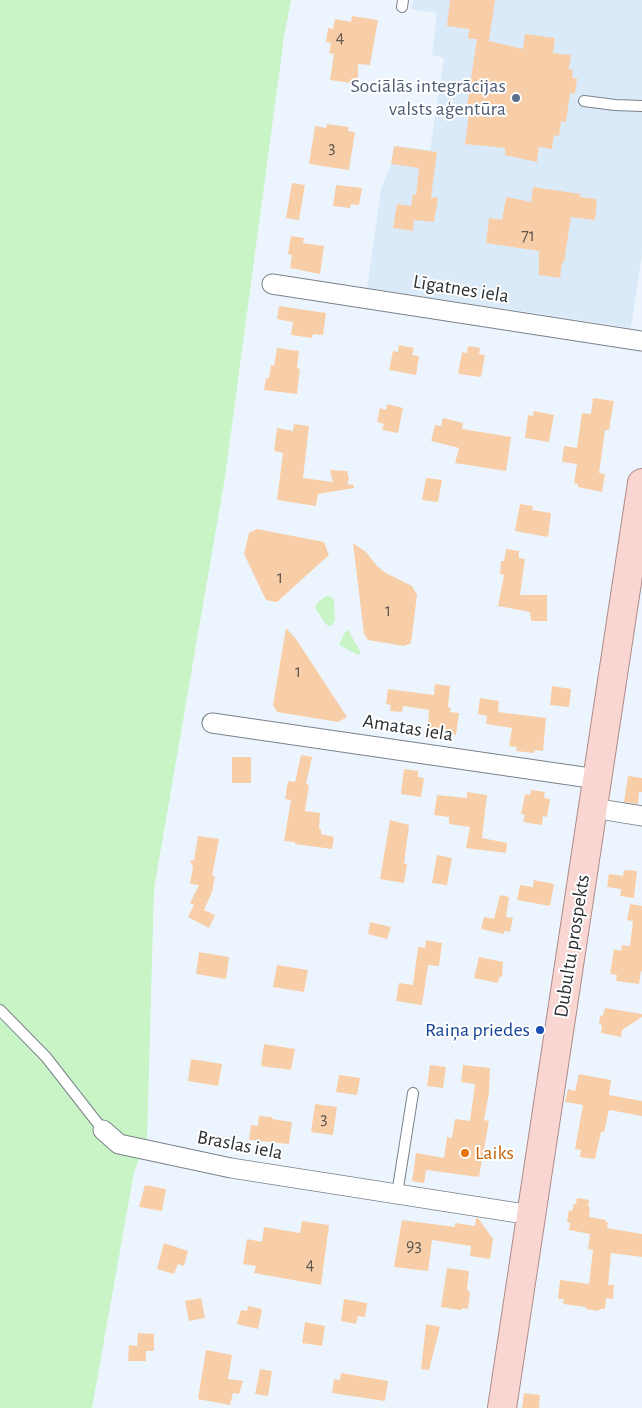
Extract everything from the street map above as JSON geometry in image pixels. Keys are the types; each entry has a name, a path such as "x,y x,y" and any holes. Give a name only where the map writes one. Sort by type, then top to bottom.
{"main road":[{"name":"Dubultu prospekts","path":"502,1408 642,483"}],"street":[{"name":"Līgatnes iela","path":"272,284 642,340"},
{"name":"Amatas iela","path":"212,723 597,779"},
{"path":"593,808 642,816"},
{"name":"Braslas iela","path":"103,1130 120,1144 221,1166 531,1215"}],"lane":[{"path":"584,100 615,105 642,106"},
{"name":"Braslas iela","path":"0,1010 46,1057 103,1130"},
{"path":"398,1194 413,1093"}],"shaded area":[{"path":"413,0 642,0 642,255 631,328 367,288 381,189 391,164 394,146 430,150 444,58 432,55 437,13 411,9"}],"green space":[{"path":"0,0 291,0 284,37 225,477 154,889 147,1141 134,1172 92,1408 0,1408"},
{"path":"326,596 334,600 335,621 331,626 325,623 315,608 317,603"},
{"path":"348,630 360,651 358,655 339,645 345,632"}],"building":[{"name":"Sociālās integrācijas valsts aģentūra","path":"450,0 495,0 489,41 523,49 525,34 555,38 553,53 571,55 569,69 573,70 572,78 577,78 575,94 570,93 566,122 561,121 559,136 554,135 552,149 539,147 537,162 505,155 505,148 465,144 469,113 466,112 477,39 468,39 469,29 447,26"},
{"path":"352,16 378,20 370,65 358,64 358,84 330,80 334,54 329,53 331,43 326,42 328,28 333,29 335,19 351,22"},
{"path":"327,124 349,127 348,131 355,132 349,170 309,164 315,126 326,128"},
{"path":"394,146 437,152 431,197 438,198 434,222 414,220 413,231 393,228 397,204 411,206 413,194 416,195 419,168 391,164"},
{"path":"292,183 305,185 299,220 286,218"},
{"path":"336,185 362,188 359,205 351,204 350,208 333,206"},
{"path":"533,187 581,194 580,197 597,199 595,220 571,217 560,278 539,275 539,251 486,243 489,218 502,220 506,197 531,202"},
{"path":"291,236 304,238 303,243 324,246 320,274 290,268 292,255 288,254"},
{"path":"279,306 326,313 323,335 313,334 312,338 291,335 293,322 277,319"},
{"path":"399,345 414,348 412,355 419,356 416,375 389,370 393,351 398,352"},
{"path":"468,346 480,348 479,354 485,355 481,377 458,374 462,352 467,353"},
{"path":"277,348 299,351 297,368 300,369 297,394 264,390 266,378 269,378 271,365 274,366"},
{"path":"593,398 614,401 609,430 605,430 599,473 605,474 602,492 578,487 578,484 574,483 577,464 562,462 564,446 577,448 582,413 591,414"},
{"path":"387,404 403,408 398,433 382,430 384,424 377,422 380,408 386,410"},
{"path":"534,411 554,415 549,442 525,438 528,415 533,416"},
{"path":"443,418 463,423 462,429 511,437 506,471 455,463 459,448 431,441 435,425 441,426"},
{"path":"294,424 309,426 303,478 333,482 330,470 347,471 349,479 347,484 354,485 354,488 318,494 316,506 277,500 283,453 274,451 277,428 293,431"},
{"path":"426,478 442,480 438,502 422,500"},
{"path":"520,504 533,506 532,510 551,513 548,537 515,531"},
{"path":"257,529 324,542 329,555 277,602 266,600 244,554 249,533"},
{"path":"353,543 366,552 377,566 386,573 412,586 417,595 411,643 404,646 368,640 364,634"},
{"path":"506,549 519,551 519,558 525,559 520,595 547,595 547,621 531,621 530,612 498,606 504,575 500,574 501,561 504,561"},
{"path":"286,628 296,639 347,717 338,722 277,712 273,705"},
{"path":"435,684 450,686 448,707 451,708 450,712 459,713 456,735 443,733 442,740 427,738 429,710 403,706 402,712 390,711 391,705 386,704 388,689 434,695"},
{"path":"552,686 571,689 569,707 550,705"},
{"path":"480,698 499,701 498,712 546,718 543,751 535,750 534,753 516,751 517,747 509,746 512,728 486,724 487,716 478,714"},
{"path":"301,755 312,757 306,784 309,785 305,811 320,813 319,829 321,834 334,837 332,849 284,841 291,800 285,799 288,781 295,782"},
{"path":"232,757 251,757 251,783 232,783"},
{"path":"404,769 418,771 418,777 424,778 421,797 401,794"},
{"path":"628,776 642,778 642,792 639,792 638,804 624,802"},
{"path":"531,790 545,792 544,798 550,799 547,817 543,816 542,825 523,822 525,815 521,814 525,794 530,795"},
{"path":"467,792 487,795 482,838 507,843 506,853 466,848 470,827 449,824 449,817 434,815 437,795 467,798"},
{"path":"390,820 409,825 404,864 407,864 404,883 380,879"},
{"path":"198,836 219,839 212,876 215,876 212,892 204,910 215,915 209,928 188,917 194,905 190,903 199,885 190,884 193,866 190,861 194,860"},
{"path":"437,855 452,858 447,885 432,883"},
{"path":"624,870 637,871 634,898 620,896 621,889 607,887 609,874 623,876"},
{"path":"534,880 554,884 550,906 517,900 520,885 533,887"},
{"path":"500,895 509,897 506,917 513,918 510,932 504,931 504,934 481,929 484,917 494,919"},
{"path":"630,904 642,906 642,971 639,984 616,981 617,975 610,974 614,949 621,951 622,945 630,946 633,921 627,920"},
{"path":"370,922 391,927 387,939 368,934"},
{"path":"426,940 442,943 439,966 428,965 422,1005 396,1001 399,983 413,985 418,947 425,948"},
{"path":"199,952 229,957 226,979 196,974"},
{"path":"479,957 503,962 502,976 499,978 498,983 474,978"},
{"path":"277,965 308,970 304,992 273,987"},
{"path":"605,1008 642,1014 642,1017 622,1030 621,1037 601,1033 602,1026 599,1023"},
{"path":"264,1044 295,1049 291,1070 261,1066"},
{"path":"191,1059 222,1064 218,1086 188,1081"},
{"path":"430,1065 446,1067 443,1088 427,1086"},
{"path":"463,1065 490,1068 489,1093 484,1120 489,1121 479,1177 426,1170 424,1183 412,1181 416,1153 444,1158 447,1137 452,1138 455,1119 470,1121 475,1084 461,1082"},
{"path":"579,1074 611,1080 609,1095 642,1101 642,1116 609,1110 604,1132 601,1132 595,1159 580,1157 581,1150 575,1149 583,1105 565,1102 568,1089 575,1091"},
{"path":"339,1075 360,1078 357,1095 336,1092"},
{"path":"315,1104 337,1107 333,1135 311,1132"},
{"path":"259,1116 292,1122 289,1144 249,1140 251,1125 258,1126"},
{"path":"145,1185 166,1189 162,1211 139,1207"},
{"path":"577,1198 589,1200 589,1217 606,1220 608,1222 607,1228 642,1234 642,1257 611,1253 608,1285 614,1285 613,1299 606,1298 605,1309 599,1309 599,1311 563,1304 564,1299 558,1299 560,1280 589,1284 593,1250 588,1249 590,1234 569,1230 570,1223 567,1222 569,1210 572,1211"},
{"path":"476,1218 478,1218 493,1239 490,1259 470,1256 471,1246 432,1240 428,1271 394,1267 402,1220 455,1227 455,1223 475,1226"},
{"path":"302,1221 329,1225 321,1285 254,1273 256,1266 243,1264 247,1239 262,1242 264,1227 300,1233"},
{"path":"164,1243 188,1251 184,1266 178,1264 174,1274 157,1269"},
{"path":"447,1268 469,1271 467,1289 470,1293 468,1309 463,1308 461,1310 441,1307"},
{"path":"201,1298 205,1318 189,1321 185,1301"},
{"path":"344,1299 367,1303 365,1317 358,1316 356,1324 341,1321"},
{"path":"248,1306 262,1309 258,1329 237,1324 241,1310 247,1311"},
{"path":"305,1322 325,1326 322,1346 302,1343"},
{"path":"426,1324 440,1327 429,1370 421,1369"},
{"path":"138,1333 154,1334 154,1351 146,1351 146,1361 128,1361 129,1345 137,1346"},
{"path":"206,1350 232,1355 228,1379 243,1381 239,1394 233,1393 230,1405 198,1399"},
{"path":"260,1369 272,1371 268,1396 255,1394"},
{"path":"341,1373 388,1381 385,1401 332,1393 334,1379 340,1380"},
{"path":"524,1393 540,1395 539,1408 522,1408"}],"place":[{"name":"Sociālās integrācijas valsts aģentūra","path":"516,98"},
{"name":"Raiņa priedes","path":"540,1030"},
{"name":"Laiks","path":"465,1153"}]}
